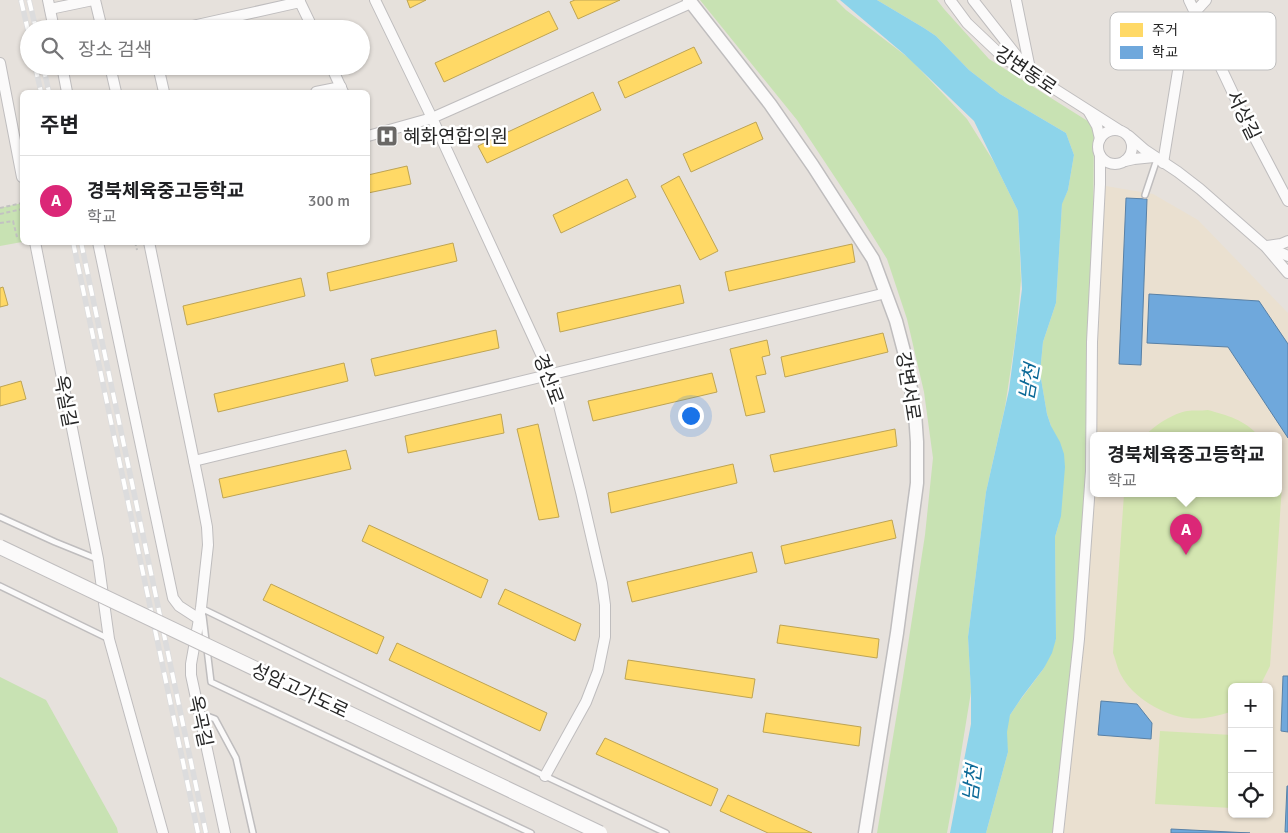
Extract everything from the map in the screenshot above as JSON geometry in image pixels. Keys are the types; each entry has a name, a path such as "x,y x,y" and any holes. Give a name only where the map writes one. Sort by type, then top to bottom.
{"main road":[{"name":"성암고가도로","path":"0,547 600,833"}],"street":[{"path":"52,20 49,5 94,0 100,20"},
{"name":"경산로","path":"375,0 432,118 552,378 602,583 605,605 604,644 598,671 586,702 545,776"},
{"name":"강변동로","path":"950,0 967,23 1005,59 1088,112 1105,120 1200,189 1266,246 1288,273"},
{"path":"973,0 1031,74"},
{"path":"1016,0 1031,74"},
{"name":"서상길","path":"1189,0 1195,12"},
{"path":"1195,12 1206,0"},
{"path":"218,20 300,1 309,20"},
{"path":"370,135 432,118 690,2"},
{"name":"강변서로","path":"690,2 770,104 873,259 896,321 907,368 915,413 917,483 897,633 864,833"},
{"path":"0,63 20,167"},
{"path":"1088,112 1097,126 1100,139 1098,149 1103,160 1114,164 1134,159 1158,160 1177,70"},
{"name":"서상길","path":"1223,70 1288,201"},
{"path":"64,75 67,90"},
{"path":"112,75 116,90"},
{"path":"160,75 164,90"},
{"path":"335,75 342,90"},
{"path":"1100,139 1108,131 1119,130"},
{"path":"1100,184 1112,169 1132,153 1129,136"},
{"path":"1091,432 1092,342 1100,155"},
{"path":"1266,246 1288,242"},
{"name":"옥실길","path":"36,245 98,559 109,640"},
{"path":"99,245 173,598 179,606 199,619"},
{"name":"옥곡길","path":"150,245 207,526 208,545 191,675 225,833"},
{"name":"강변동로","path":"1266,246 1288,256"},
{"name":"강변동로","path":"1278,261 1288,268"},
{"path":"194,461 886,293"},
{"path":"1058,833 1079,639 1090,481"},
{"path":"109,640 163,833"}],"lane":[{"path":"1145,195 1158,160"},
{"path":"0,517 54,542 98,559"},
{"path":"0,586 109,640"},
{"path":"201,608 666,833"},
{"path":"201,608 211,682 531,833"},
{"path":"199,713 215,720 236,758 253,833"}],"path":[{"path":"0,208 20,203"},
{"path":"0,214 20,209"},
{"path":"0,223 14,221 17,237"},
{"path":"136,245 137,250"}],"shaded area":[{"path":"1094,184 1153,194 1198,220 1288,313 1288,833 1058,833 1090,482 1090,497 1282,497 1282,432 1091,432"}],"green space":[{"path":"700,0 836,0 846,10 910,59 967,119 994,162 1018,211 1021,280 1016,335 1005,407 986,492 968,637 971,692 947,833 877,833 925,535 933,458 924,392 907,319 887,259 856,209 797,120"},
{"path":"877,0 937,0 989,59 1094,125 1090,482 1058,833 986,833 1008,752 1005,729 1010,715 1044,668 1056,639 1055,537 1059,523 1051,426 1040,373 1043,342 1056,303 1062,203 1068,190 1074,155 1066,133 1000,94 969,70 936,36"},
{"path":"20,203 20,242 0,246 0,208"},
{"path":"1208,410 1229,416 1255,432 1149,432 1170,417 1187,411"},
{"path":"1124,497 1281,497 1270,666 1262,683 1228,683 1228,712 1215,716 1188,718 1169,714 1141,698 1126,683 1113,653"},
{"path":"0,677 46,700 117,828 118,833 0,833"},
{"path":"1160,731 1228,735 1228,808 1155,804"}],"water":[{"name":"남천","path":"840,0 877,0 924,28 936,36 969,70 1000,94 1066,133 1074,155 1068,190 1062,204 1056,303 1043,342 1040,373 1047,414 1060,442 1064,454 1065,467 1061,516 1055,537 1056,639 1052,653 1044,668 1010,715 1007,732 1008,752 986,833 950,833 971,724 968,637 986,492 1009,390 1022,289 1018,211 974,121 904,54"}],"building: 주거":[{"path":"407,0 426,0 410,8"},
{"path":"575,0 620,0 578,19 570,2"},
{"path":"549,11 558,29 444,82 435,63"},
{"path":"694,47 702,63 625,98 618,82"},
{"path":"593,92 601,110 487,163 478,146"},
{"path":"756,122 763,139 691,172 683,154"},
{"path":"407,166 411,184 370,193 370,175"},
{"path":"679,176 718,251 700,260 661,186"},
{"path":"627,179 636,197 561,233 553,215"},
{"path":"453,243 457,261 330,291 327,273"},
{"path":"852,244 855,262 729,291 725,272"},
{"path":"301,278 305,296 187,325 183,306"},
{"path":"680,285 684,303 560,332 557,313"},
{"path":"3,287 8,305 0,307 0,288"},
{"path":"496,330 499,348 375,376 371,359"},
{"path":"883,333 888,352 785,377 781,357"},
{"path":"767,340 770,355 762,357 766,374 756,376 765,412 746,416 730,349"},
{"path":"344,363 348,381 218,412 214,394"},
{"path":"712,373 717,392 593,421 588,401"},
{"path":"21,381 26,399 0,406 0,387"},
{"path":"501,414 504,433 408,453 405,436"},
{"path":"538,424 559,517 539,520 517,429"},
{"path":"895,429 897,446 774,472 770,455"},
{"path":"346,450 351,469 223,498 219,479"},
{"path":"733,464 737,483 611,513 608,493"},
{"path":"892,520 896,538 785,564 781,546"},
{"path":"369,525 488,580 481,598 362,541"},
{"path":"752,552 757,572 632,602 627,582"},
{"path":"271,584 384,637 377,654 263,600"},
{"path":"505,589 581,624 575,641 498,604"},
{"path":"780,625 879,639 877,658 777,643"},
{"path":"397,643 547,713 540,731 389,660"},
{"path":"628,660 755,679 752,698 625,679"},
{"path":"766,713 861,727 859,746 763,732"},
{"path":"605,738 718,789 711,806 596,754"},
{"path":"728,795 812,833 768,833 720,811"}],"building: 학교":[{"path":"1126,198 1147,199 1141,365 1119,364"},
{"path":"1149,294 1259,301 1288,344 1288,438 1228,347 1147,343"},
{"path":"1283,676 1288,676 1288,732 1281,731"},
{"path":"1101,701 1137,704 1152,723 1151,739 1098,735"},
{"path":"1287,786 1288,832 1285,832"},
{"path":"1171,829 1250,833 1171,833"}],"railway":[{"path":"21,0 26,20"},
{"path":"29,0 34,20"},
{"path":"37,75 41,90"},
{"path":"45,75 49,90"},
{"path":"74,245 198,833"},
{"path":"82,245 206,833"}],"place":[{"name":"혜화연합의원","path":"387,136"},
{"name":"경북체육중고등학교","path":"1186,555"}]}
